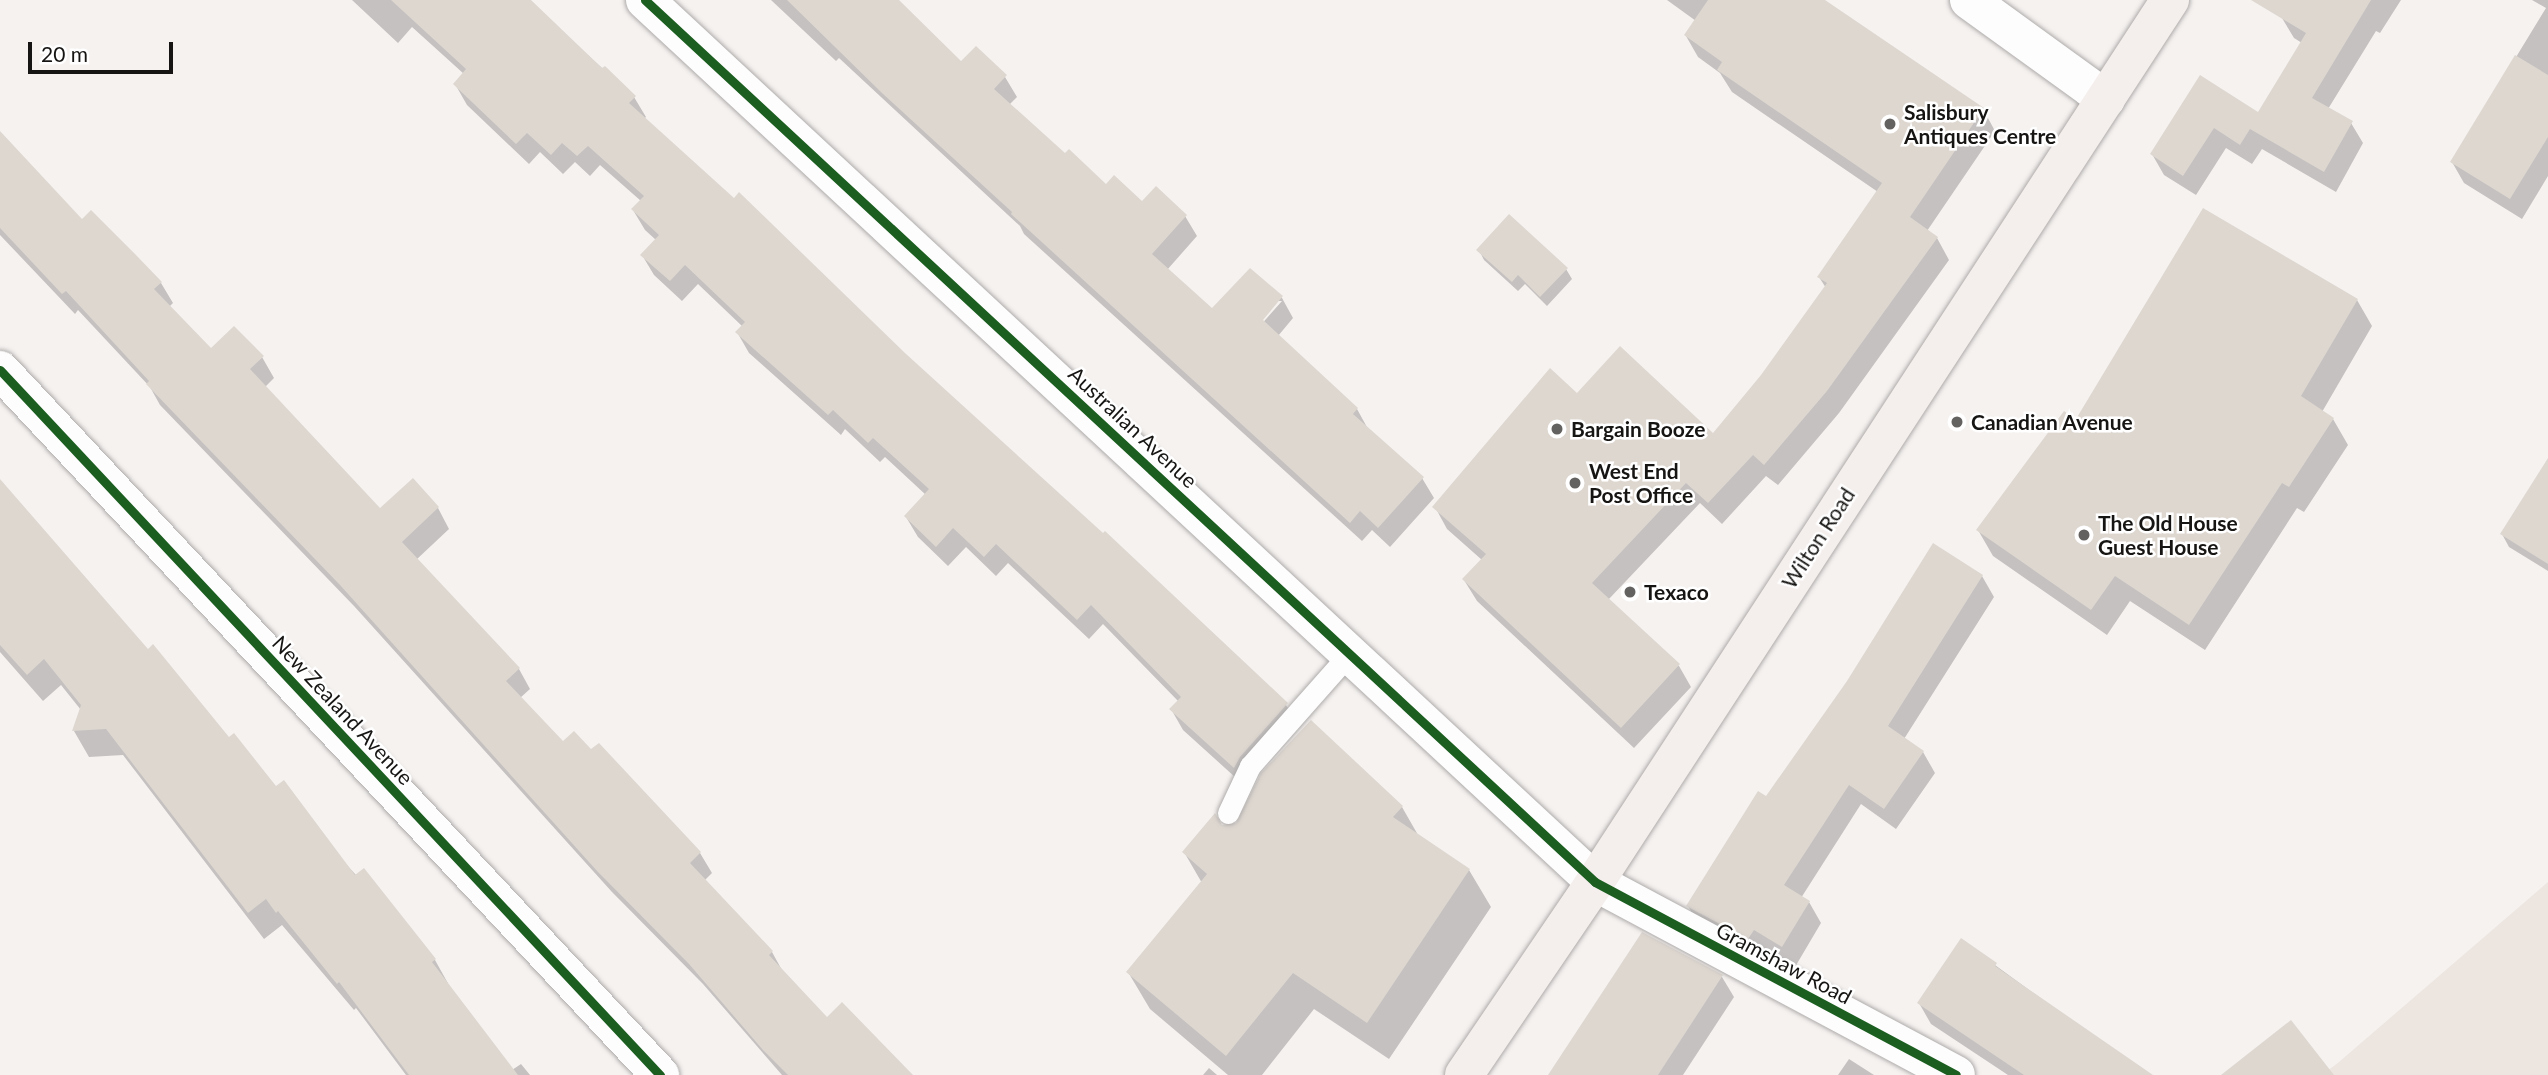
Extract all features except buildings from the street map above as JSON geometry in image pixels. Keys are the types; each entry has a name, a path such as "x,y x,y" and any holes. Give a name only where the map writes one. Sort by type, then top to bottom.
{"highway":[{"name":"Wilton Road","path":"1464,1075 1595,882 2170,0"}],"street":[{"name":"Australian Avenue","path":"645,0 1595,882"},
{"path":"1969,0 2106,99"},
{"name":"New Zealand Avenue","path":"0,370 660,1075"},
{"name":"Gramshaw Road","path":"1595,882 1956,1075"}],"lane":[{"path":"1228,813 1250,766 1350,653"}],"shaded area":[{"path":"2548,882 2548,1075 2322,1075 2339,1062"}],"cycle path":[{"path":"645,0 1595,882 1956,1075"},
{"path":"0,370 660,1075"}],"place":[{"name":"Salisbury Antiques Centre","path":"1890,124"},
{"name":"Canadian Avenue","path":"1957,422"},
{"name":"Bargain Booze","path":"1557,429"},
{"name":"West End Post Office","path":"1575,483"},
{"name":"The Old House Guest House","path":"2084,535"},
{"name":"Texaco","path":"1630,592"}]}
